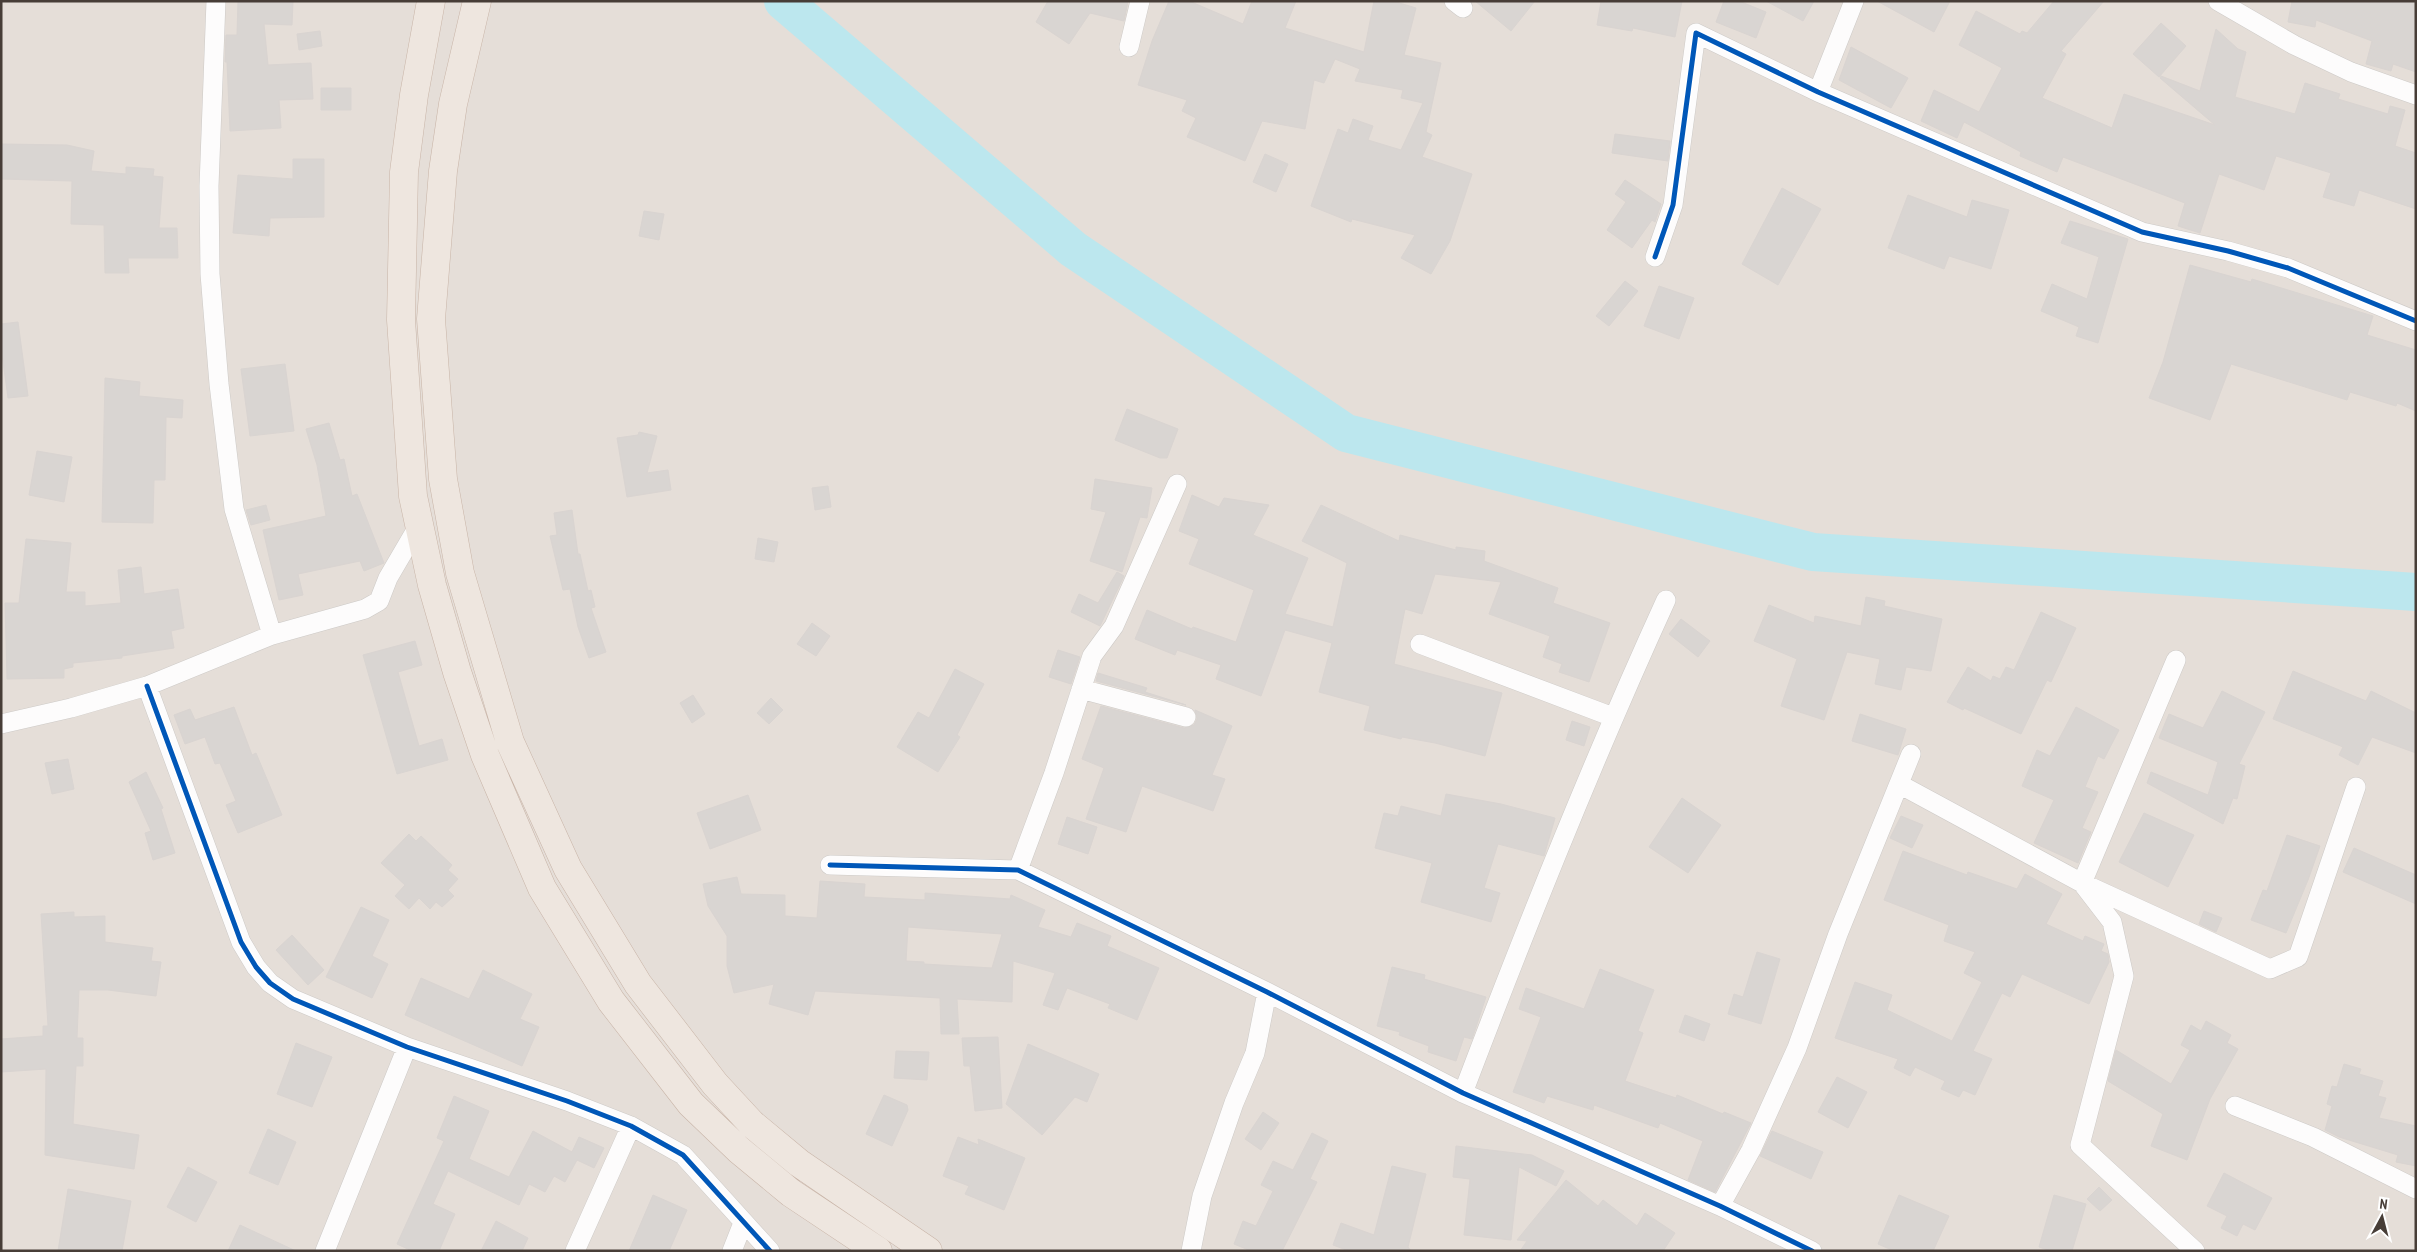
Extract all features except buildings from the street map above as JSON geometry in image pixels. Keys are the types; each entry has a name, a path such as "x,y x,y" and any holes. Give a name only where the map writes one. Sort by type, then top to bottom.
{"highway":[{"path":"431,1 414,95 404,172 401,320 413,496 432,585 457,672 485,755 542,888 611,1001 691,1104 739,1150 791,1193 878,1251"},
{"path":"477,1 453,104 443,171 431,318 443,479 458,563 510,742 568,869 638,984 715,1084 752,1124 799,1163 928,1251"}],"street":[{"path":"216,1 209,186 210,274 219,384 234,509 272,635"},
{"path":"1129,47 1140,1"},
{"path":"1818,92 1854,1"},
{"path":"2218,1 2302,48 2351,72 2416,95"},
{"path":"1655,257 1673,205 1696,33 1818,92 2142,232 2228,251 2288,268 2416,321"},
{"path":"1018,870 1054,773 1092,656 1114,626 1177,484"},
{"path":"1,724 147,686 272,635 365,609 379,601 388,578 419,525"},
{"path":"1463,1093 1527,924 1613,717 1666,600"},
{"path":"1420,644 1613,717"},
{"path":"2082,883 2176,660"},
{"path":"147,686 241,942 256,967 270,982 293,999 407,1047 566,1101 631,1126 682,1155 770,1251"},
{"path":"1081,689 1186,717"},
{"path":"1720,1206 1751,1150 1796,1048 1838,934 1911,754"},
{"path":"1899,784 2082,883 2270,969 2298,957 2356,787"},
{"path":"830,865 1018,870 1267,992 1463,1093 1720,1206 1812,1251"},
{"path":"2082,883 2112,922 2124,976 2080,1144 2194,1251"},
{"path":"1191,1251 1202,1196 1234,1103 1255,1053 1267,992"},
{"path":"325,1251 407,1047"},
{"path":"2235,1106 2313,1136 2416,1189"},
{"path":"575,1251 631,1126"},
{"path":"732,1251 743,1223"}],"shaded area":[{"path":"1,1 2416,1 2416,1251 1,1251"}],"waterway":[{"path":"783,1 1073,249 1346,433 1813,552 2416,592"}],"cycle path":[{"path":"1655,257 1673,205 1696,33 1818,92 2142,232 2228,251 2288,268 2416,321"},
{"path":"147,686 241,942 256,967 270,983 293,999 407,1047 567,1101 631,1126 683,1155 770,1251"},
{"path":"830,865 1018,870 1267,992 1463,1093 1720,1206 1812,1251"}]}
